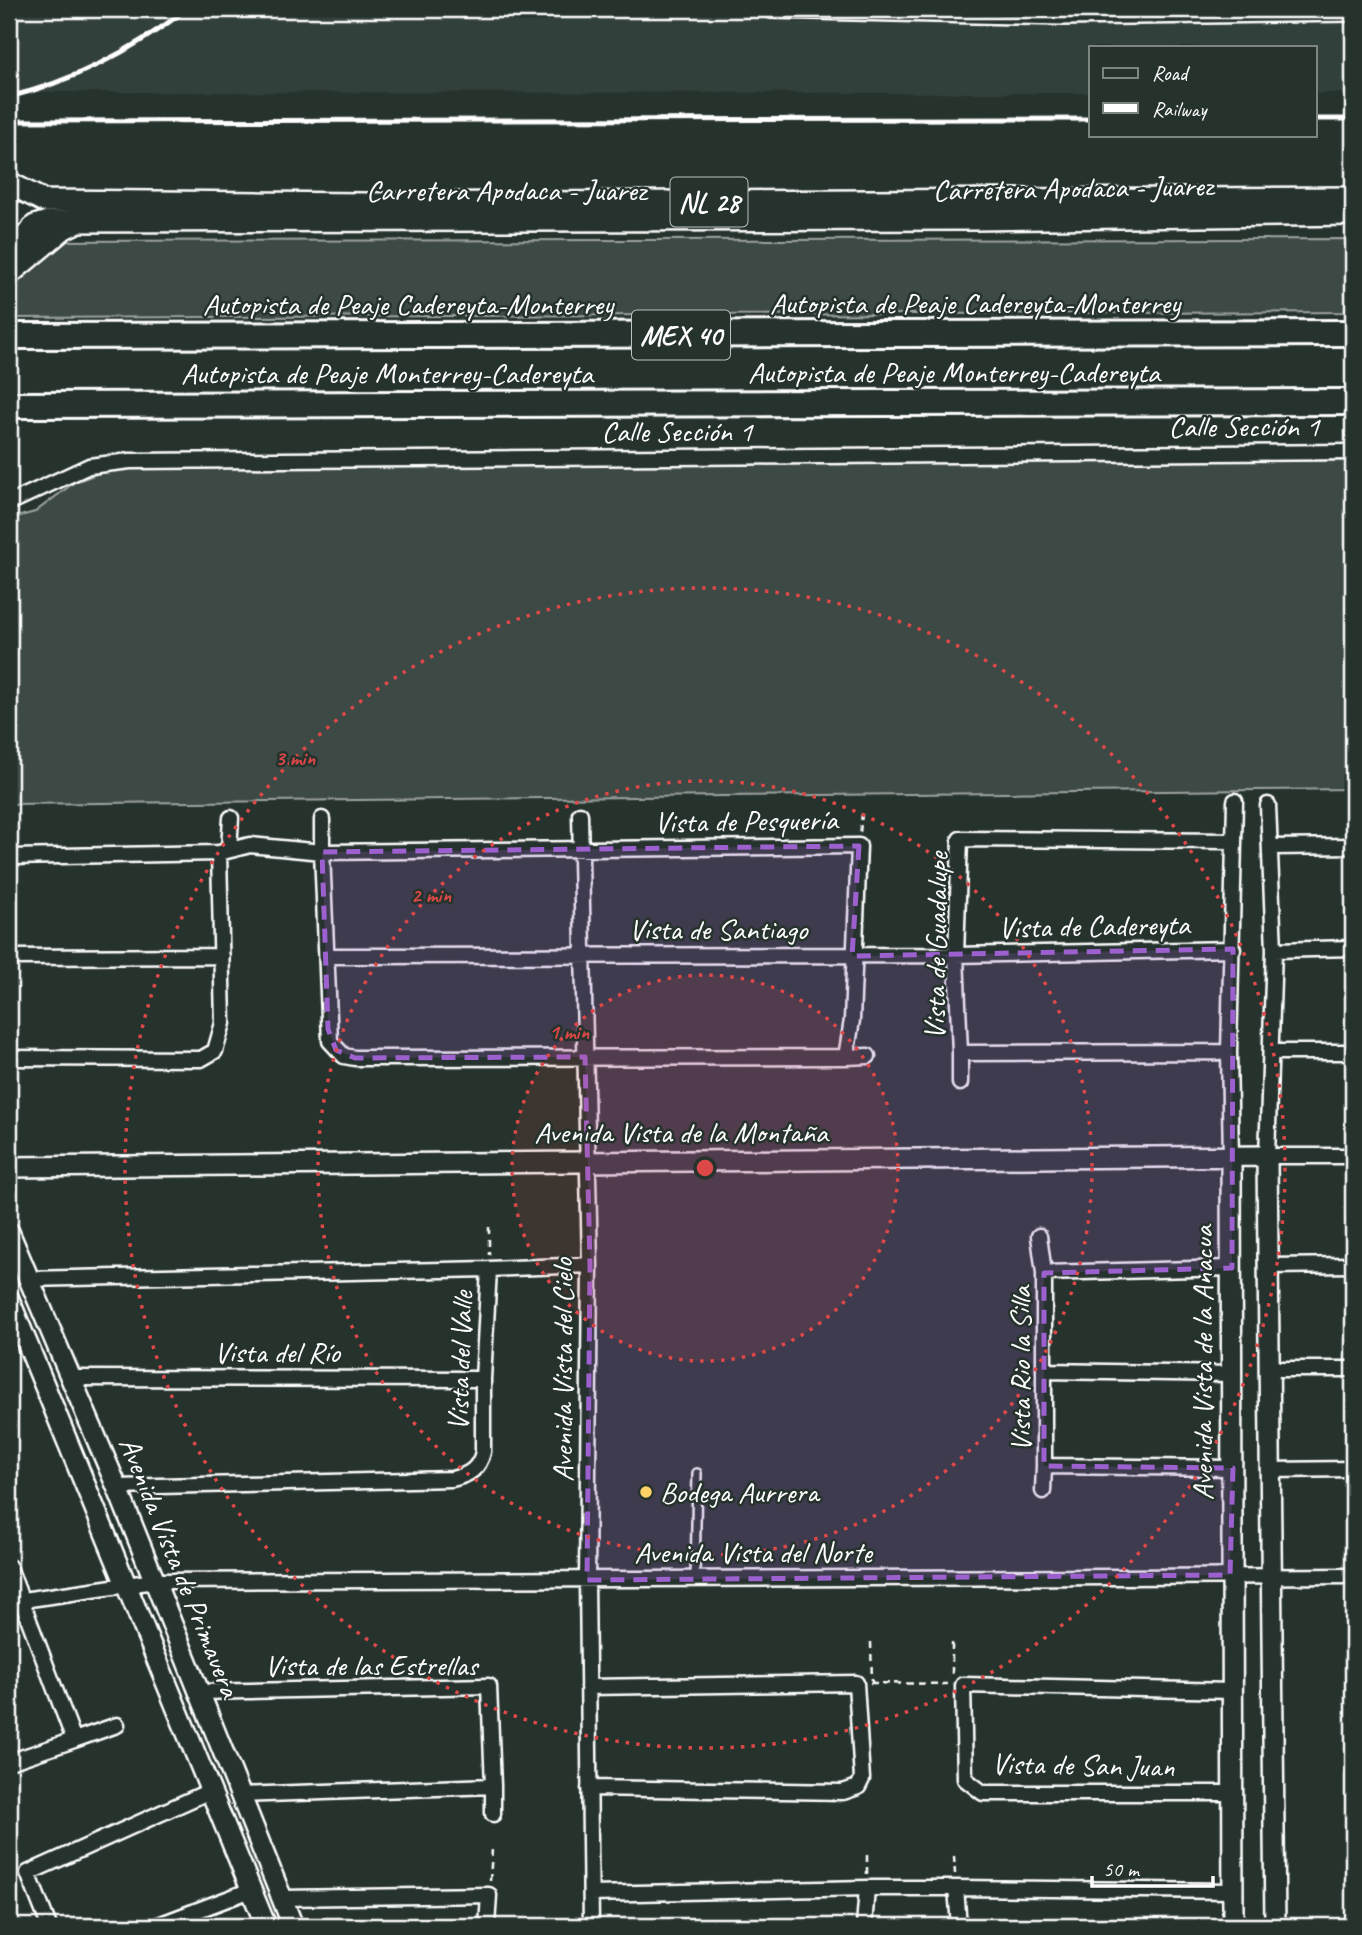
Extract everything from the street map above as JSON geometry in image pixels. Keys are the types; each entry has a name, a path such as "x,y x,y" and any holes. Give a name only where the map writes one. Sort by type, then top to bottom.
{"highway":[{"name":"Autopista de Peaje Cadereyta-Monterrey","path":"9,336 1353,333"},
{"name":"Autopista de Peaje Monterrey-Cadereyta","path":"9,405 1353,402"}],"main road":[{"path":"9,170 79,212"},
{"path":"9,184 40,200 79,212"},
{"path":"9,184 17,196 23,214 22,234 11,254"},
{"name":"NL 28","path":"79,212 214,201 1349,209"},
{"path":"11,254 35,226 79,212"},
{"path":"9,274 79,212"}],"street":[{"name":"Calle Sección 1","path":"9,503 89,466 130,461 1353,452"},
{"name":"Avenida Vista de la Anacua","path":"1233,1926 1230,1575 1233,1374 1229,1052 1235,801"},
{"path":"1268,805 1272,847 1274,950 1267,1156 1275,1926"},
{"name":"Avenida Vista del Cielo","path":"580,814 590,1265 587,1580 591,1926"},
{"path":"9,1058 188,1060 208,1056 215,1051 222,1034 224,851 231,818"},
{"path":"322,819 328,1029 330,1041 344,1056 868,1056"},
{"name":"Vista de Guadalupe","path":"1229,1052 960,1053 956,955 960,839 1233,841"},
{"path":"9,857 224,851 267,845 322,852 581,849"},
{"name":"Vista de Pesquería","path":"581,849 859,846 852,956 852,1020 846,1057"},
{"path":"1272,847 1353,846"},
{"path":"1274,950 1353,948"},
{"name":"Vista de Cadereyta","path":"852,956 1233,949"},
{"path":"9,957 222,956"},
{"name":"Vista de Santiago","path":"328,956 852,956"},
{"path":"1271,1052 1353,1052"},
{"path":"960,1053 960,1083"},
{"name":"Avenida Vista de la Montaña","path":"9,1167 373,1161 587,1163 1353,1156"},
{"name":"Avenida Vista de Primavera","path":"9,1232 117,1488 293,1926"},
{"path":"1039,1236 1044,1273"},
{"path":"489,1269 590,1265"},
{"path":"1268,1266 1353,1265"},
{"name":"Vista Rio la Silla","path":"1232,1268 1044,1273 1044,1466 1233,1468"},
{"name":"Vista del Valle","path":"27,1279 489,1269 483,1379 484,1452 481,1463 463,1477 117,1488"},
{"name":"Avenida Vista de Primavera","path":"9,1299 266,1926"},
{"path":"1269,1369 1353,1368"},
{"path":"1044,1371 1233,1374"},
{"name":"Vista del Río","path":"71,1378 483,1379"},
{"path":"1043,1491 1044,1466"},
{"path":"1269,1470 1353,1469"},
{"path":"9,1567 15,1601 74,1740"},
{"name":"Avenida Vista del Norte","path":"15,1601 153,1581 1353,1576"},
{"path":"588,1687 856,1683 862,1779 859,1787 852,1790 589,1788"},
{"name":"Vista de San Juan","path":"1233,1692 963,1685 965,1779 983,1793 1233,1793"},
{"name":"Vista de las Estrellas","path":"198,1692 489,1686 493,1786"},
{"path":"9,1762 117,1725"},
{"path":"240,1795 493,1786 493,1814"},
{"path":"49,1926 29,1873 210,1791"},
{"path":"591,1894 867,1888 1233,1891"},
{"path":"864,1926 867,1888"},
{"path":"956,1888 959,1926"},
{"path":"156,1926 251,1890"},
{"path":"282,1898 489,1895 487,1926"}],"lane":[{"path":"758,9 771,13 1062,22 1353,17"},
{"path":"873,9 885,17"},
{"path":"695,1579 697,1473"}],"path":[{"path":"489,1227 489,1269"},
{"path":"871,1642 872,1683"},
{"path":"856,1683 952,1684 952,1643"},
{"path":"489,1895 492,1849"},
{"path":"867,1853 867,1888"}],"highlighted area":[{"path":"859,846 852,956 1233,949 1232,1268 1044,1273 1044,1466 1233,1468 1230,1575 587,1580 590,1265 585,1057 355,1058 336,1050 328,1029 322,852"}],"shaded area":[{"path":"9,9 1353,9 1353,93 1316,93 1316,46 1089,46 1089,93 9,92"},
{"path":"1353,239 1353,312 9,318 9,241"},
{"path":"1353,460 1353,789 9,804 9,519 35,512 75,482 113,468"}],"railway":[{"path":"9,97 80,73 146,38 187,9"},
{"path":"9,121 1089,119"},
{"path":"1316,119 1353,119"}],"place":[{"name":"Bodega Aurrera","path":"646,1492"}]}
